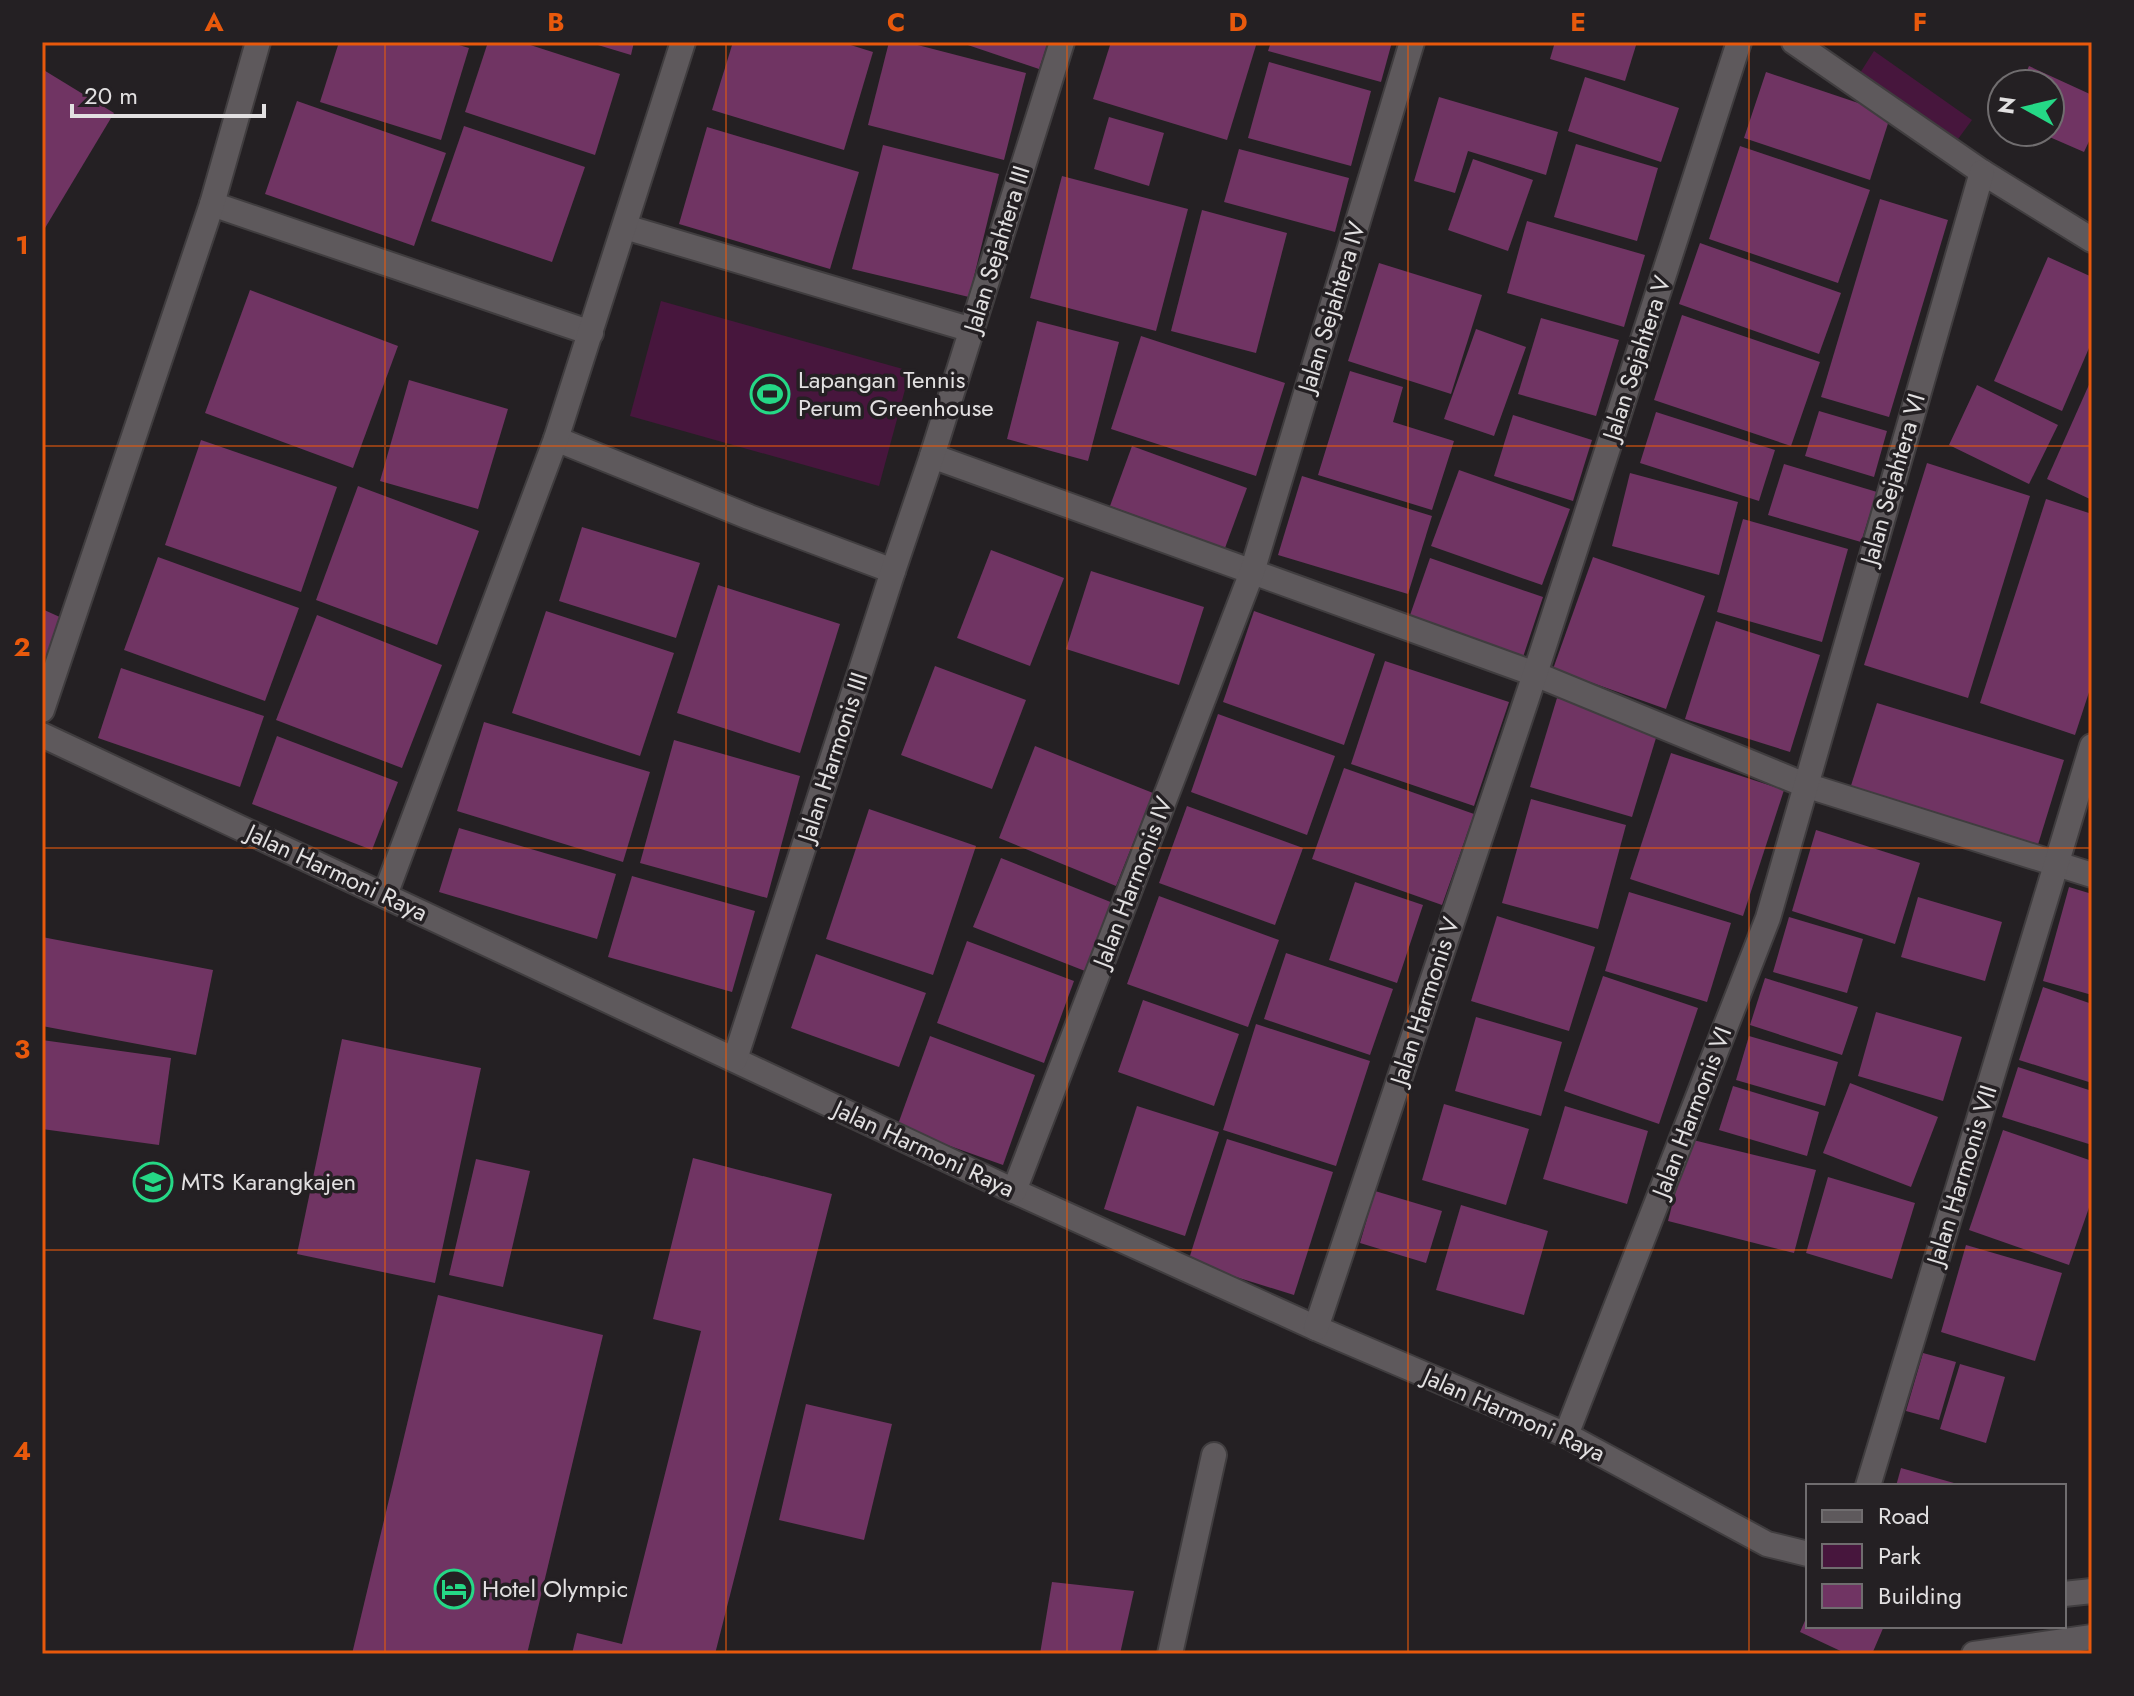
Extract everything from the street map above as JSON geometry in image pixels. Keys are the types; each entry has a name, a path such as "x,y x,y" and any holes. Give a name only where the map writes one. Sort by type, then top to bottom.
{"street":[{"path":"42,710 212,204 258,42"},
{"path":"385,895 556,439 683,42"},
{"name":"Jalan Sejahtera III","path":"932,456 1062,42"},
{"name":"Jalan Sejahtera IV","path":"1252,572 1412,42"},
{"name":"Jalan Sejahtera V","path":"1535,674 1739,42"},
{"path":"1794,42 1982,172 2092,240"},
{"name":"Jalan Sejahtera VI","path":"1805,785 1982,172"},
{"path":"212,204 591,333"},
{"path":"625,227 972,330"},
{"path":"556,439 893,571"},
{"path":"932,456 1535,674 1805,785 2092,875"},
{"name":"Jalan Harmonis III","path":"735,1059 932,456"},
{"name":"Jalan Harmonis IV","path":"1014,1191 1252,572"},
{"name":"Jalan Harmonis V","path":"1316,1328 1535,674"},
{"name":"Jalan Harmoni Raya","path":"42,735 1014,1191 1316,1328 1566,1435 1767,1544 1806,1554"},
{"name":"Jalan Harmonis VII","path":"1869,1484 2092,746"},
{"name":"Jalan Harmonis VI","path":"1566,1435 1768,918 1805,785"},
{"path":"1170,1654 1214,1455"},
{"path":"2066,1594 2092,1591"},
{"path":"1974,1654 2092,1637"}],"green space":[{"path":"1874,51 1972,120 1958,139 1860,73"},
{"name":"Lapangan Tennis Perum Greenhouse","path":"661,301 910,371 879,486 630,416"}],"building":[{"path":"339,42 449,42 469,48 441,140 320,102"},
{"path":"488,42 521,42 620,74 595,155 465,112"},
{"path":"588,42 634,42 631,55"},
{"path":"733,42 841,42 873,52 844,150 712,110"},
{"path":"889,42 906,42 1026,73 1004,160 868,125"},
{"path":"959,42 1048,42 1039,69"},
{"path":"1111,42 1257,42 1227,140 1093,99"},
{"path":"1271,42 1392,42 1381,82 1268,51"},
{"path":"1555,42 1637,42 1625,81 1550,59"},
{"path":"1269,62 1371,91 1351,166 1248,138"},
{"path":"42,69 114,113 42,233"},
{"path":"1766,72 1891,114 1870,180 1744,138"},
{"path":"1585,77 1679,108 1661,162 1568,131"},
{"path":"2066,83 2092,95 2092,135 2084,152 2066,144"},
{"path":"1439,97 1558,132 1546,175 1468,151 1455,193 1414,181"},
{"path":"297,101 446,153 414,246 265,194"},
{"path":"1109,117 1164,133 1149,186 1094,169"},
{"path":"464,126 585,167 552,262 431,221"},
{"path":"707,127 859,172 830,269 679,224"},
{"path":"1576,144 1658,168 1637,241 1554,217"},
{"path":"883,145 999,174 969,297 852,269"},
{"path":"1740,146 1870,190 1838,283 1709,239"},
{"path":"1239,149 1349,178 1335,232 1224,202"},
{"path":"1473,159 1533,180 1508,251 1448,230"},
{"path":"1062,176 1188,209 1156,331 1030,298"},
{"path":"1880,199 1948,220 1889,417 1821,397"},
{"path":"1202,210 1287,233 1256,353 1171,331"},
{"path":"1527,221 1645,255 1624,327 1507,293"},
{"path":"1700,243 1841,293 1819,354 1679,304"},
{"path":"2048,257 2092,277 2092,341 2062,411 1994,381"},
{"path":"1379,263 1482,295 1451,394 1348,361"},
{"path":"250,290 398,346 353,468 205,413"},
{"path":"1682,315 1820,362 1791,446 1654,400"},
{"path":"1541,318 1619,340 1596,416 1518,394"},
{"path":"1037,321 1119,342 1088,461 1007,439"},
{"path":"1476,329 1526,347 1494,436 1444,419"},
{"path":"1141,336 1285,383 1256,476 1111,429"},
{"path":"1350,371 1403,387 1393,422 1454,441 1432,510 1318,475"},
{"path":"2092,378 2092,500 2047,479"},
{"path":"409,380 508,409 478,509 380,481"},
{"path":"1977,385 2058,425 2029,484 1949,445"},
{"path":"1819,411 1887,431 1874,477 1805,456"},
{"path":"1656,412 1775,450 1759,501 1640,463"},
{"path":"1513,415 1592,440 1573,501 1494,476"},
{"path":"201,440 337,487 301,592 165,545"},
{"path":"1132,446 1247,488 1225,548 1110,506"},
{"path":"1927,463 2030,496 1968,698 1864,665"},
{"path":"1784,464 1877,492 1861,542 1768,515"},
{"path":"1459,470 1570,509 1542,585 1431,546"},
{"path":"1630,473 1738,502 1719,575 1612,546"},
{"path":"1302,476 1432,516 1408,594 1278,555"},
{"path":"358,486 479,531 437,645 316,600"},
{"path":"2046,499 2092,514 2092,683 2075,735 1980,703"},
{"path":"1743,519 1848,549 1822,642 1717,612"},
{"path":"582,527 700,563 676,638 559,601"},
{"path":"991,550 1064,578 1030,666 957,638"},
{"path":"158,557 299,608 265,701 124,650"},
{"path":"1593,557 1705,596 1666,709 1553,669"},
{"path":"1430,558 1543,597 1523,657 1409,618"},
{"path":"1091,571 1204,607 1179,685 1066,649"},
{"path":"718,585 840,624 800,753 677,713"},
{"path":"42,609 62,618 42,666"},
{"path":"546,611 674,653 640,756 512,713"},
{"path":"1254,611 1375,654 1344,745 1223,702"},
{"path":"317,615 442,665 402,768 276,720"},
{"path":"1716,621 1820,655 1790,752 1685,719"},
{"path":"1385,661 1509,702 1474,806 1351,764"},
{"path":"935,666 1026,700 992,789 901,755"},
{"path":"121,668 264,716 240,787 98,738"},
{"path":"1557,698 1659,728 1632,817 1530,787"},
{"path":"1877,703 2064,760 2037,848 1849,792"},
{"path":"1218,714 1335,756 1307,835 1191,792"},
{"path":"484,722 650,772 623,862 457,811"},
{"path":"277,736 398,782 372,850 252,804"},
{"path":"674,740 800,776 767,898 640,863"},
{"path":"1035,746 1153,793 1116,886 999,838"},
{"path":"1671,753 1784,790 1743,916 1630,879"},
{"path":"1344,768 1474,814 1442,905 1312,859"},
{"path":"1531,799 1626,825 1598,929 1502,903"},
{"path":"1187,806 1303,848 1275,925 1159,883"},
{"path":"869,809 976,846 933,975 826,939"},
{"path":"459,828 616,874 597,939 439,892"},
{"path":"1816,830 1920,863 1895,944 1792,911"},
{"path":"1001,858 1113,903 1085,971 973,927"},
{"path":"632,876 755,911 732,992 608,957"},
{"path":"1355,882 1423,905 1397,983 1329,960"},
{"path":"2069,887 2092,894 2092,995 2043,981"},
{"path":"1629,892 1731,923 1707,1002 1605,971"},
{"path":"1159,896 1279,940 1248,1027 1127,984"},
{"path":"1918,897 2002,922 1985,981 1901,957"},
{"path":"1497,916 1595,947 1569,1031 1471,1001"},
{"path":"1789,917 1863,939 1847,993 1773,972"},
{"path":"42,937 213,970 196,1055 42,1026"},
{"path":"967,941 1074,981 1044,1063 937,1023"},
{"path":"1286,953 1393,989 1370,1055 1264,1019"},
{"path":"816,954 926,993 899,1067 791,1028"},
{"path":"1603,976 1698,1008 1659,1124 1564,1091"},
{"path":"1765,978 1858,1007 1842,1055 1750,1025"},
{"path":"2043,987 2092,1004 2092,1083 2019,1060"},
{"path":"1143,1000 1239,1034 1214,1106 1118,1072"},
{"path":"1876,1012 1962,1037 1943,1101 1858,1076"},
{"path":"1476,1017 1562,1042 1541,1116 1455,1091"},
{"path":"1256,1024 1370,1061 1336,1166 1223,1130"},
{"path":"930,1036 1035,1075 1003,1165 897,1127"},
{"path":"1749,1036 1838,1062 1825,1106 1736,1080"},
{"path":"342,1039 481,1068 435,1283 297,1254"},
{"path":"42,1040 171,1058 159,1145 42,1129"},
{"path":"2018,1067 2092,1091 2092,1145 2002,1117"},
{"path":"1850,1083 1938,1117 1911,1187 1823,1153"},
{"path":"1733,1086 1819,1112 1807,1156 1719,1130"},
{"path":"1444,1104 1529,1129 1506,1205 1422,1180"},
{"path":"1137,1106 1219,1132 1185,1236 1104,1209"},
{"path":"1565,1106 1648,1131 1627,1204 1543,1179"},
{"path":"2003,1130 2092,1161 2092,1199 2069,1265 1969,1230"},
{"path":"1227,1139 1333,1172 1294,1295 1188,1262"},
{"path":"1689,1139 1816,1170 1794,1253 1668,1221"},
{"path":"693,1158 832,1194 715,1654 572,1654 577,1633 622,1644 701,1331 653,1319"},
{"path":"476,1159 530,1171 503,1287 449,1275"},
{"path":"1828,1177 1915,1203 1892,1279 1806,1253"},
{"path":"1375,1191 1442,1211 1426,1263 1360,1243"},
{"path":"1461,1205 1548,1231 1524,1315 1436,1290"},
{"path":"1966,1245 2062,1273 2035,1361 1941,1332"},
{"path":"438,1295 603,1335 527,1654 352,1654"},
{"path":"1923,1353 1956,1362 1939,1420 1906,1411"},
{"path":"1960,1364 2005,1377 1986,1443 1940,1429"},
{"path":"806,1404 892,1424 864,1540 779,1520"},
{"path":"1901,1468 1957,1484 1897,1484"},
{"path":"1052,1582 1134,1591 1120,1654 1040,1654"},
{"path":"1806,1618 1806,1628 1883,1628 1872,1654 1847,1654 1800,1632"}],"place":[{"name":"Lapangan Tennis Perum Greenhouse","path":"770,394"},
{"name":"MTS Karangkajen","path":"153,1182"},
{"name":"Hotel Olympic","path":"454,1589"}]}
